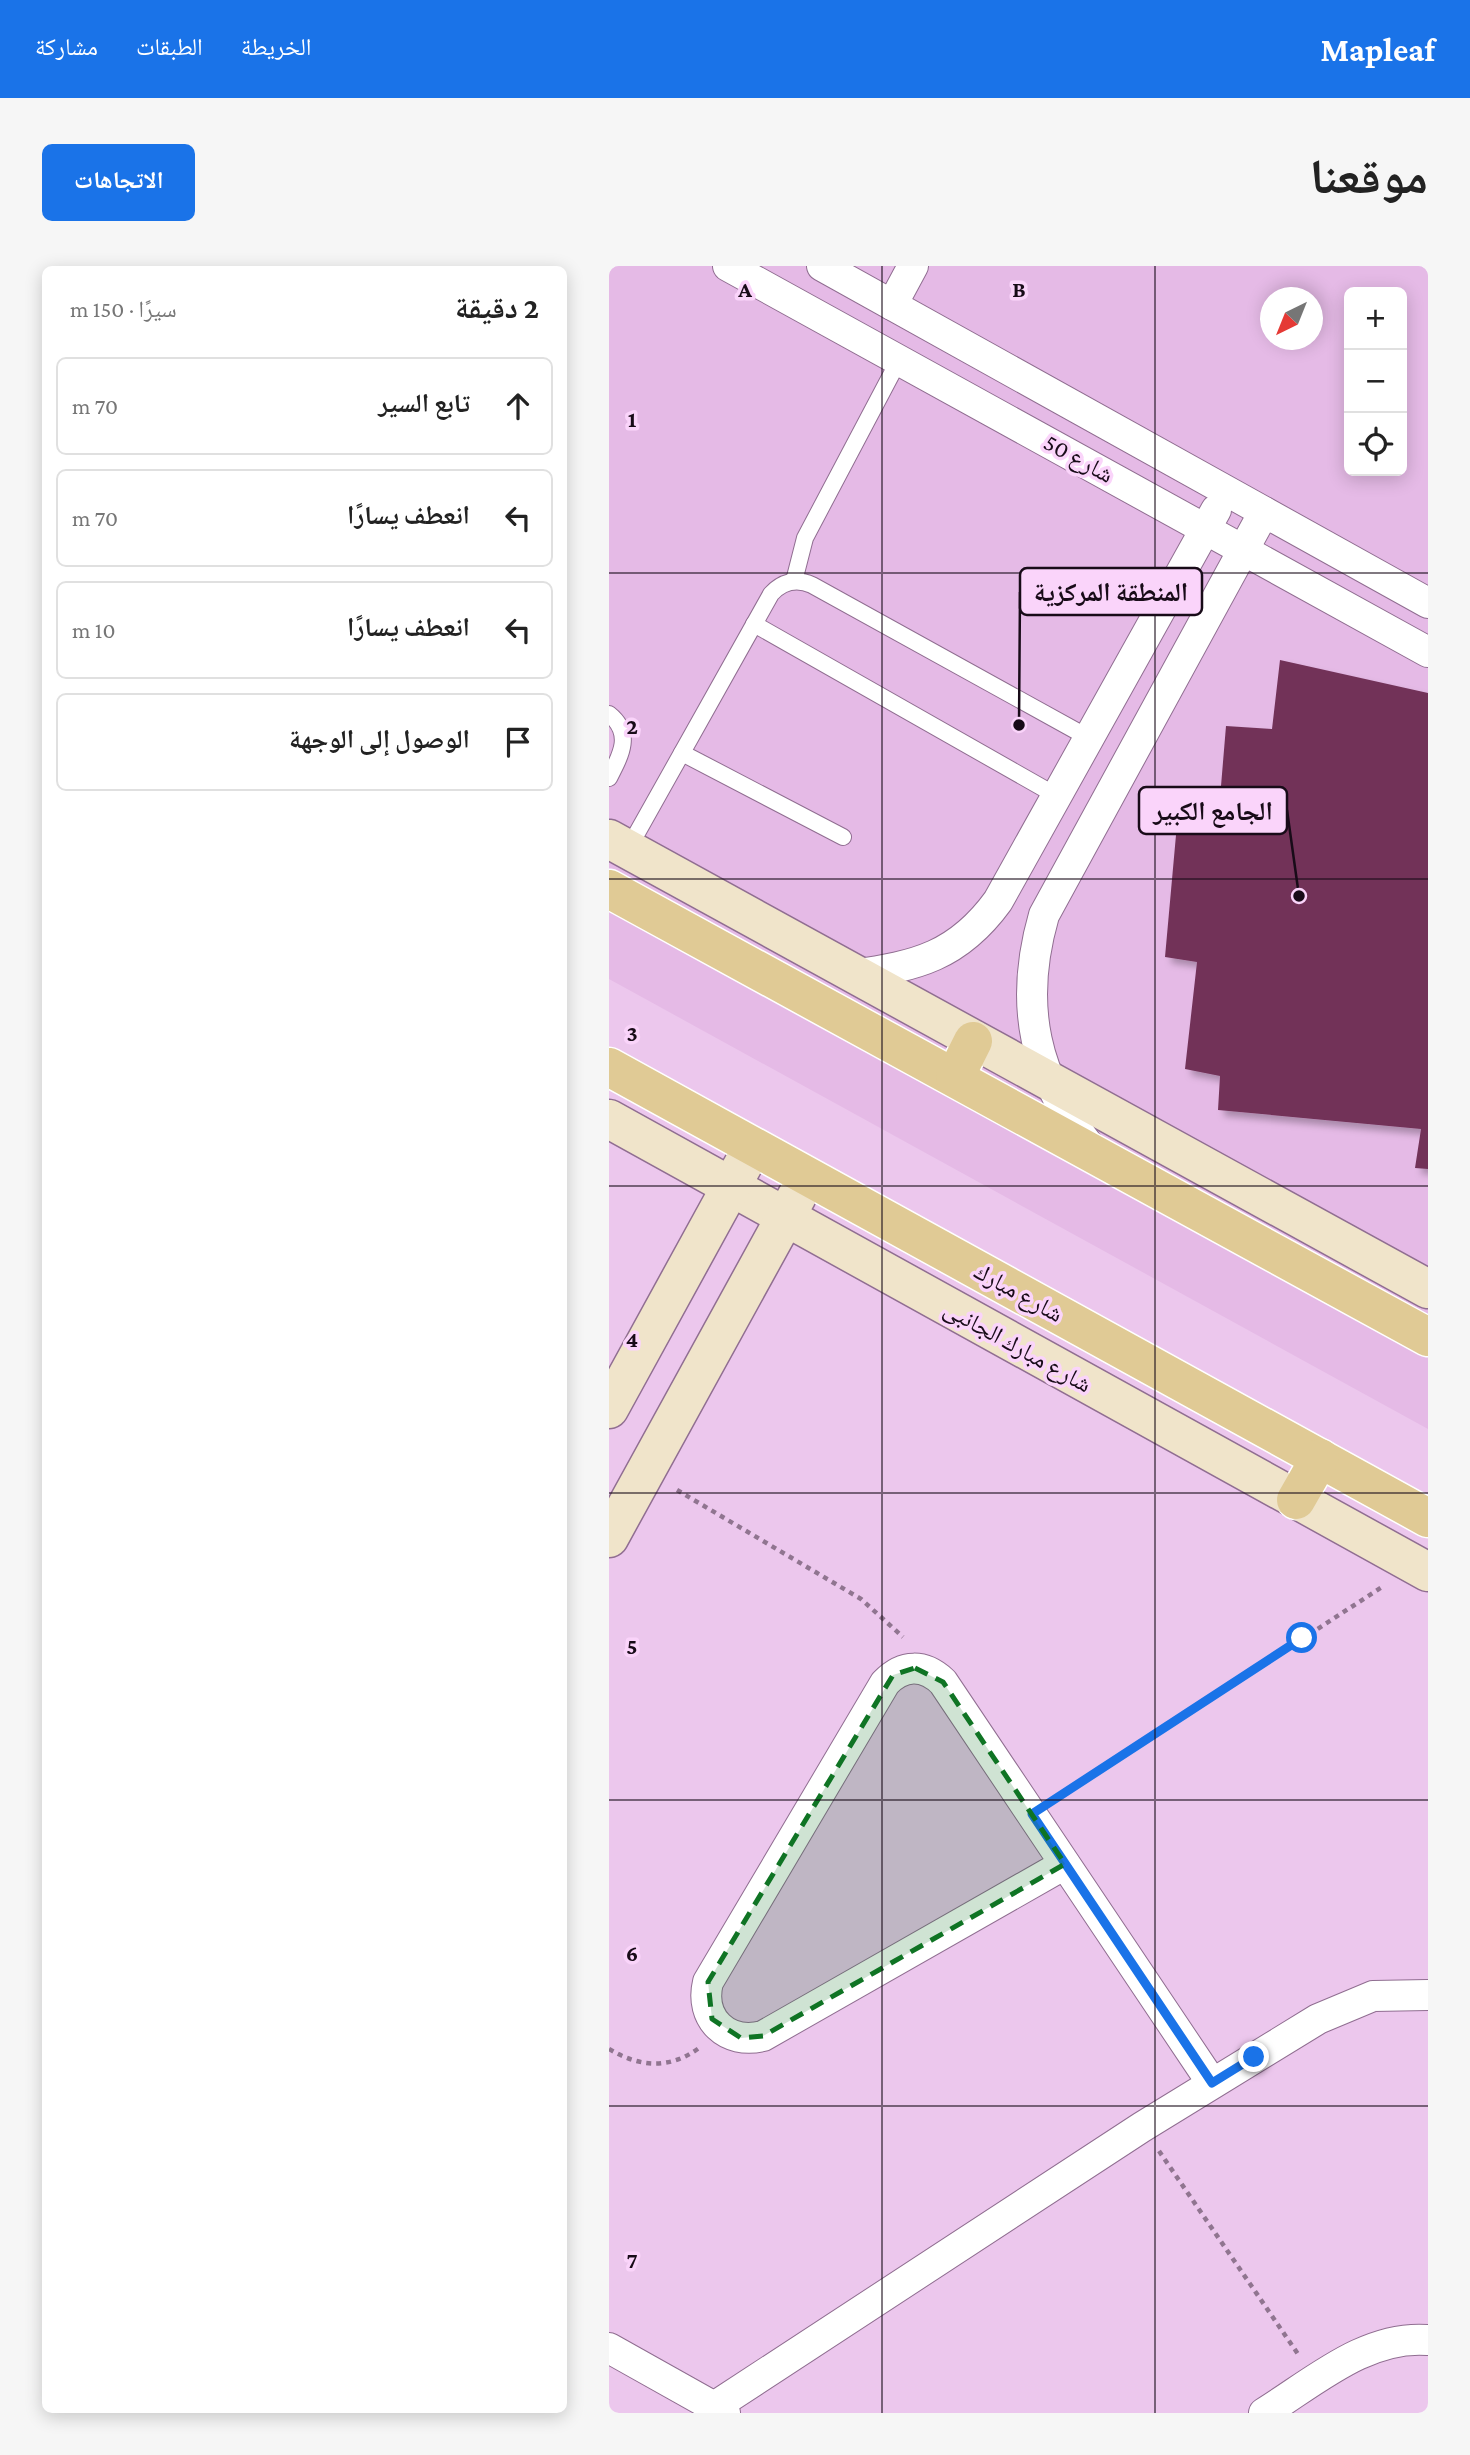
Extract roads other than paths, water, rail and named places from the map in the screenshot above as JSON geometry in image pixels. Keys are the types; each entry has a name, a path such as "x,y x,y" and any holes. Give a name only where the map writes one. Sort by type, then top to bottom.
{"main road":[{"path":"619,844 852,975 1428,1289"},
{"path":"609,889 1428,1336"},
{"path":"955,1077 972,1041"},
{"name":"شارع مبارك","path":"609,1067 1428,1518"},
{"name":"شارع مبارك الجانبى","path":"609,1119 1421,1569"},
{"path":"609,1409 753,1146"},
{"path":"609,1538 807,1176"},
{"path":"1296,1500 1320,1458"}],"street":[{"name":"شارع 50","path":"729,266 1428,652"},
{"name":"شارع 50","path":"822,266 855,274 893,305 1428,603"},
{"path":"893,305 913,266"},
{"path":"852,975 918,964 972,933 998,901 1226,491"},
{"path":"1095,1154 1061,1108 1049,1083 1035,1036 1031,999 1033,961 1044,915 1264,512"},
{"path":"1065,1864 763,2036 741,2038 719,2028 707,2007 708,1982 885,1683 904,1670 926,1670 943,1682 1212,2083"},
{"path":"609,2348 717,2411 1142,2127 1335,2009 1373,1996 1428,1996"},
{"path":"1264,2413 1372,2347 1409,2338 1428,2340"}],"lane":[{"path":"794,581 805,538 899,360"},
{"path":"619,844 682,753 777,588 794,581 812,585 1089,738"},
{"path":"754,624 1057,796"},
{"path":"609,713 618,721 624,738 623,748 609,778"},
{"path":"682,753 843,837"}],"place":[{"name":"المنطقة المركزية","path":"1019,725"},
{"name":"الجامع الكبير","path":"1299,896"}]}
